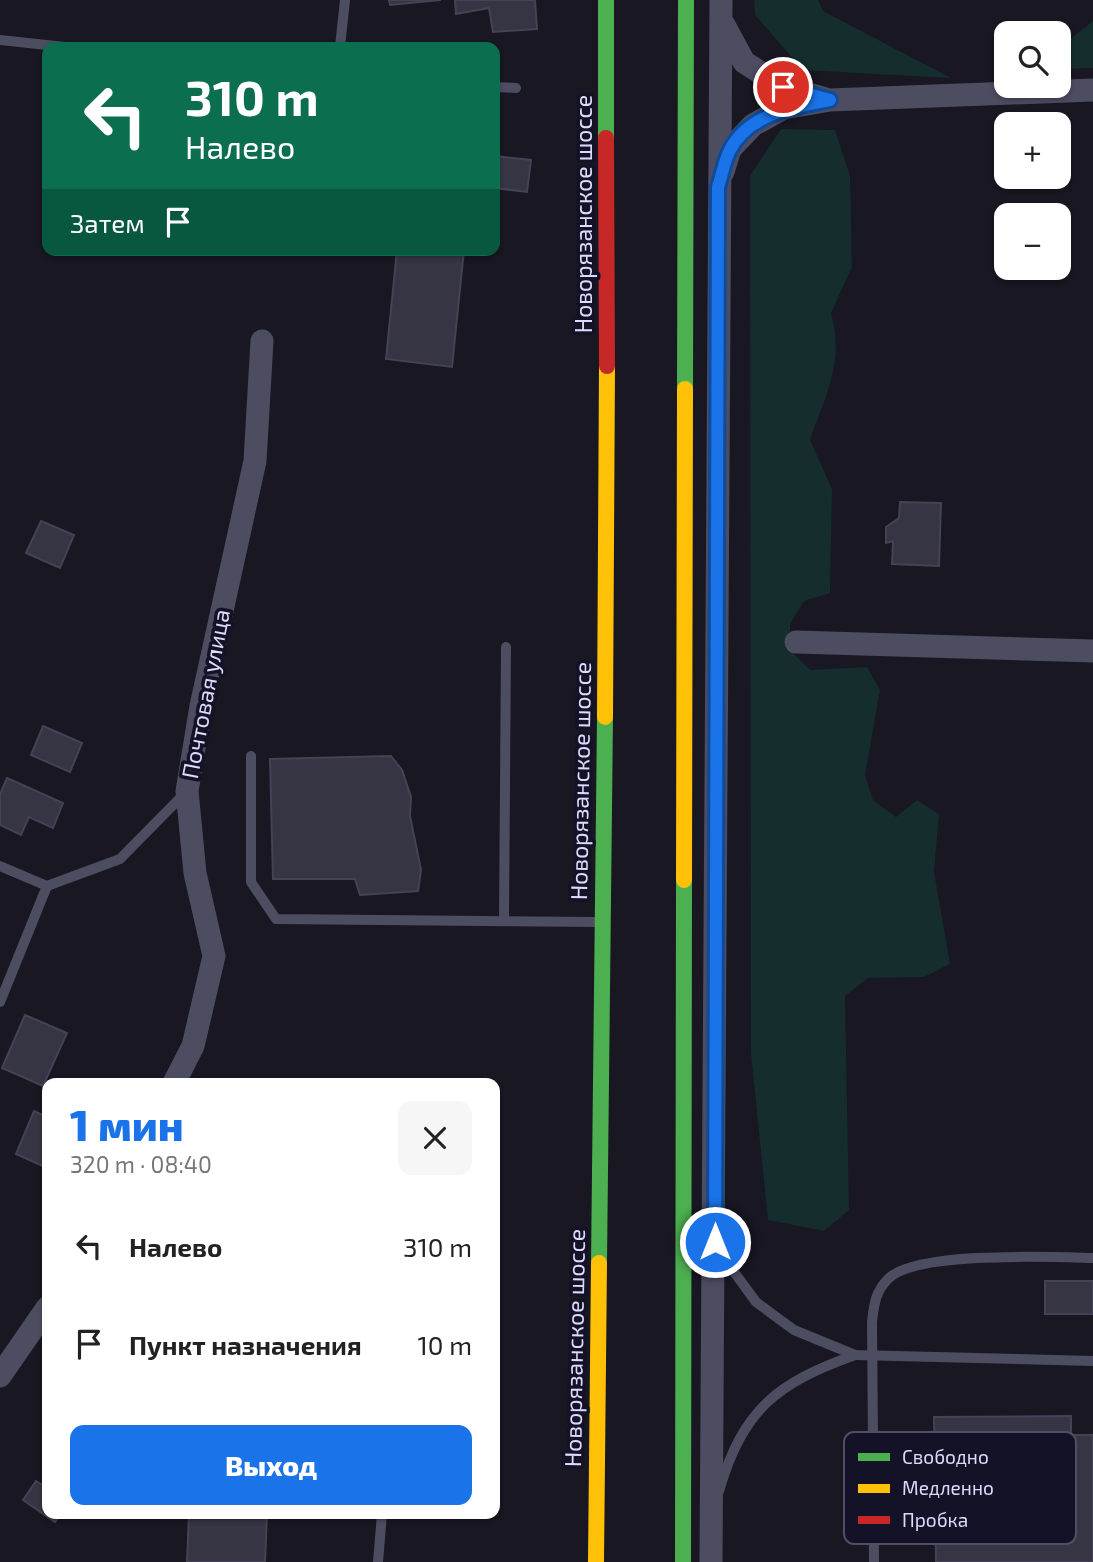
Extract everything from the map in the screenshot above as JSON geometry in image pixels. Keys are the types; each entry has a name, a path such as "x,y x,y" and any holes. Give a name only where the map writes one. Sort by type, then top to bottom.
{"highway":[{"name":"Новорязанское шоссе","path":"596,1562 607,561 606,0"},
{"path":"683,1562 686,0"}],"street":[{"path":"722,11 744,62 783,87 830,100"},
{"path":"711,1562 715,1214 718,187 722,11"},
{"path":"718,187 730,149 752,125 784,108 830,100 1093,90"},
{"name":"Почтовая улица","path":"177,1078 193,1046 214,956 195,873 187,791 201,706 255,461 262,341"},
{"path":"796,642 1093,651"},
{"path":"0,1376 42,1315"}],"lane":[{"path":"341,42 345,0"},
{"path":"0,40 42,45"},
{"path":"500,87 516,88"},
{"path":"505,921 506,647"},
{"path":"251,756 251,882 276,919 603,922"},
{"path":"0,866 47,886 120,859 187,791"},
{"path":"0,1002 47,886"},
{"path":"715,1214 729,1265 756,1302 794,1330 855,1354 874,1357 1093,1361"},
{"path":"874,1432 872,1322 875,1295 890,1276 913,1266 1003,1256 1093,1258"},
{"path":"713,1513 730,1453 757,1409 802,1375 855,1354"},
{"path":"378,1562 382,1519"},
{"path":"874,1544 874,1562"}],"green space":[{"path":"754,0 818,0 823,11 951,78 803,70 755,15"},
{"path":"1093,21 1093,68 1071,69 1071,38"},
{"path":"781,129 835,130 850,176 852,267 831,313 835,330 835,362 810,440 832,489 830,593 804,601 790,624 790,650 810,670 867,667 880,690 865,775 873,800 896,817 917,800 939,814 934,872 950,964 924,977 868,978 845,996 849,1210 824,1231 768,1220 751,1053 750,176"}],"building":[{"path":"389,0 441,0 390,5"},
{"path":"455,0 535,0 537,29 493,32 489,8 456,14"},
{"path":"500,157 531,160 527,192 500,189"},
{"path":"396,256 463,256 452,367 386,359"},
{"path":"900,502 941,503 939,566 892,564 893,541 886,543 886,527 899,518"},
{"path":"41,521 74,535 60,568 26,553"},
{"path":"43,726 82,743 70,772 31,755"},
{"path":"391,756 402,770 411,797 410,816 421,870 418,891 360,895 355,879 273,879 270,759"},
{"path":"7,778 63,803 53,828 29,817 21,835 0,825 0,794"},
{"path":"25,1015 67,1033 47,1078 42,1078 42,1086 2,1068"},
{"path":"34,1111 42,1115 42,1166 16,1154"},
{"path":"1045,1281 1093,1281 1093,1314 1045,1314"},
{"path":"1071,1416 1071,1432 934,1432 934,1417"},
{"path":"1076,1435 1093,1435 1093,1562 936,1562 936,1544 1076,1544"},
{"path":"36,1481 42,1485 42,1513 23,1500"},
{"path":"189,1519 267,1519 265,1562 187,1562"}],"traffic: fast":[{"path":"606,0 606,138"},
{"path":"685,389 686,0"},
{"path":"599,1263 605,717"},
{"path":"683,1562 684,880"}],"traffic: slow":[{"path":"605,717 607,366"},
{"path":"684,880 685,389"},
{"path":"596,1562 599,1263"}],"traffic: jam":[{"path":"606,138 607,366"}],"route":[{"path":"715,1242 718,187 730,149 752,125 784,108 830,100 783,87"}]}
